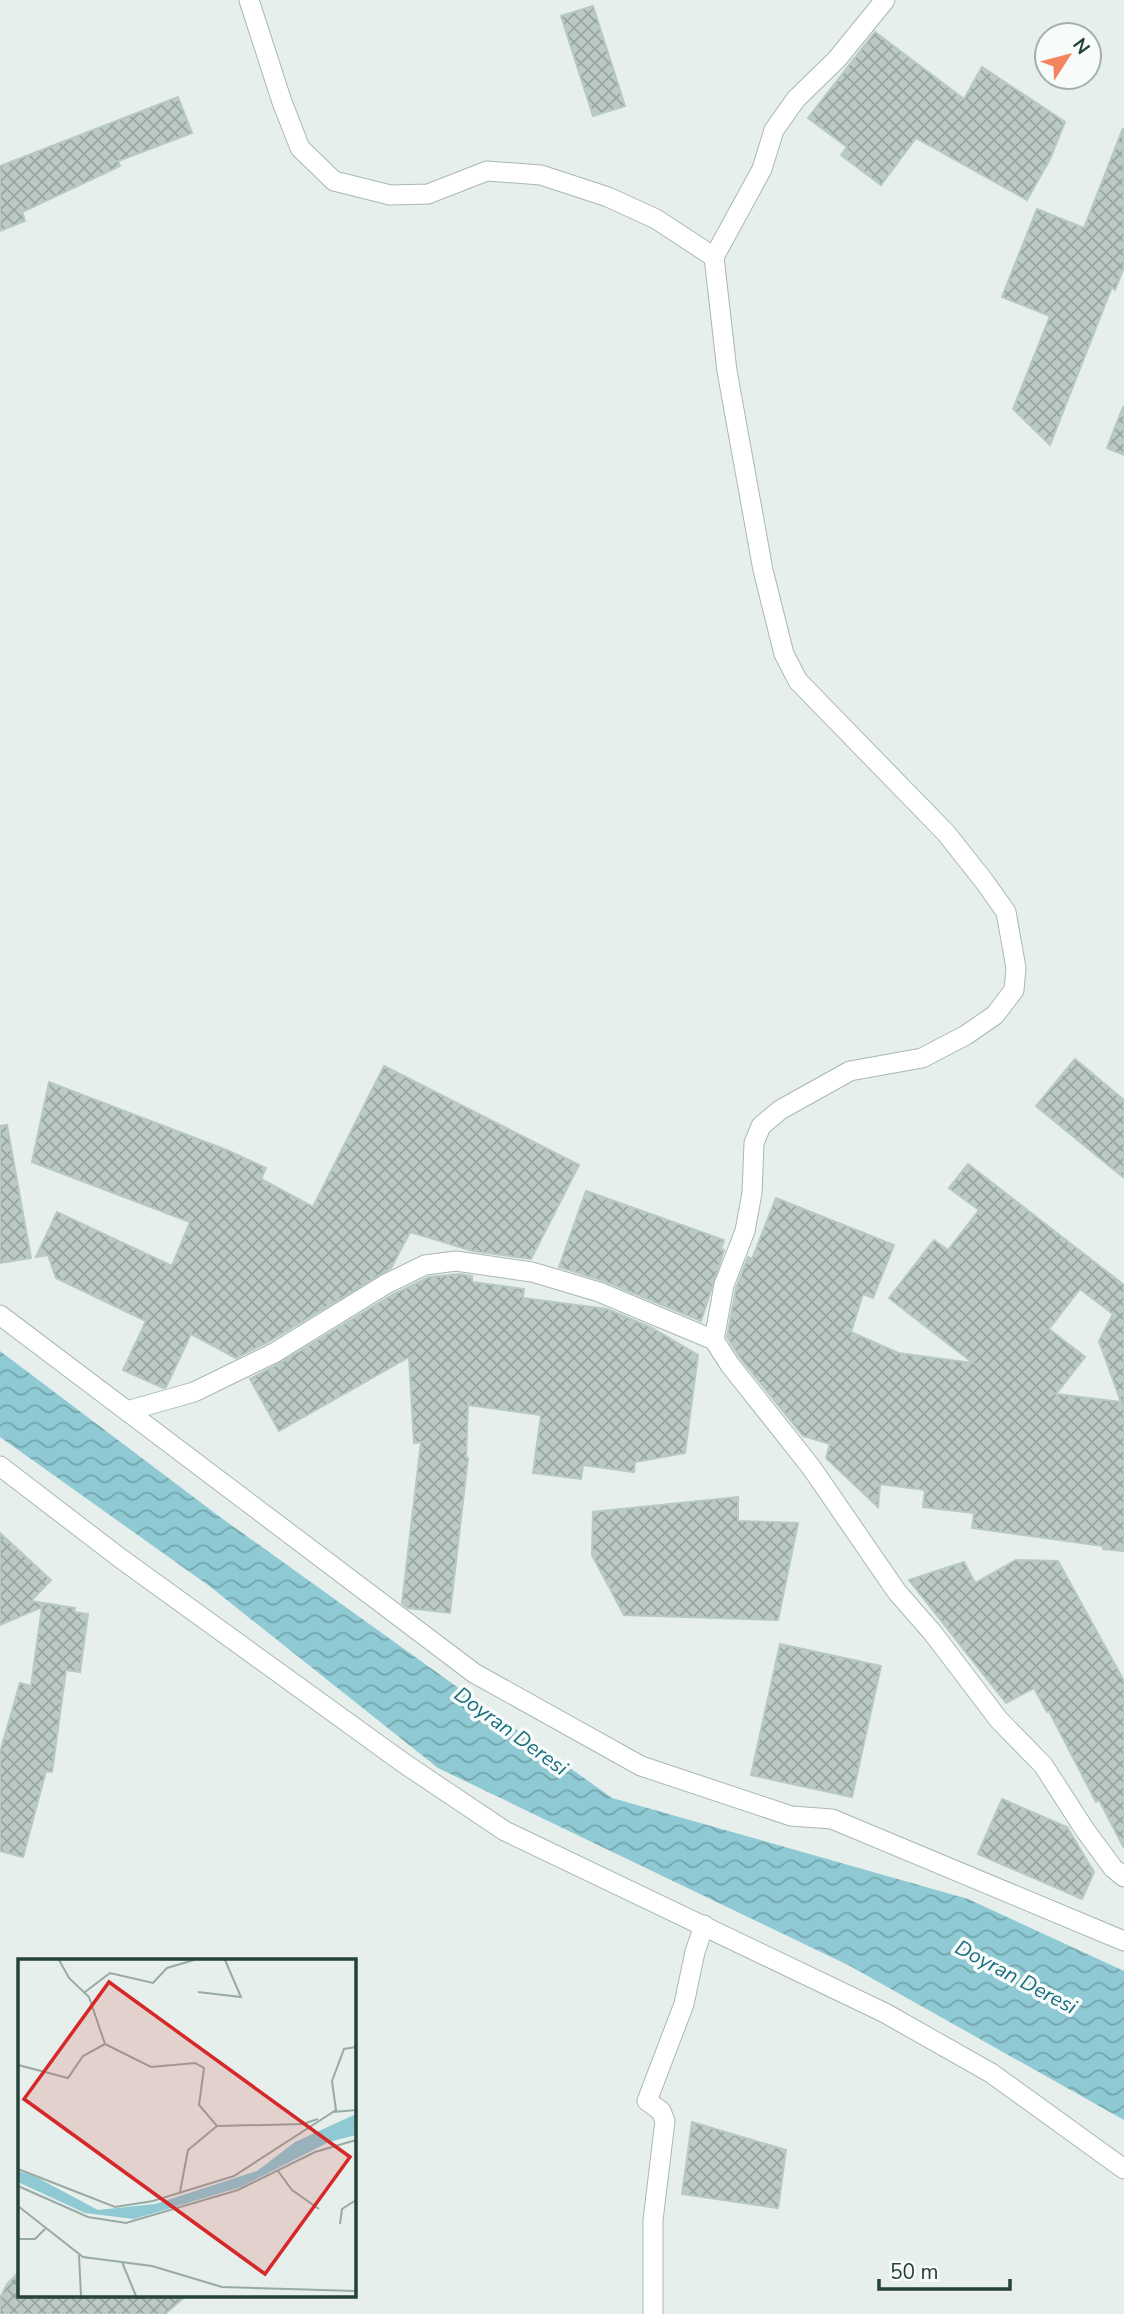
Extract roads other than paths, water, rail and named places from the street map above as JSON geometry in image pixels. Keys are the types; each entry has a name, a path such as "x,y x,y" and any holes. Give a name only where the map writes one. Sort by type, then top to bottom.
{"street":[{"path":"249,0 300,148 334,181 390,195 428,194 487,171 541,176 608,197 656,219 715,257"},
{"path":"714,1340 724,1285 745,1231 752,1193 754,1143 761,1126 779,1110 850,1071 922,1058 966,1035 995,1015 1014,990 1016,968 1006,912 946,833 798,681 784,654 763,570 727,371 715,257 762,169 774,130 796,99 837,59 885,0"},
{"path":"127,1411 194,1392 274,1353 386,1284 425,1265 456,1261 532,1272 599,1292 714,1340 730,1365 811,1467 897,1592 932,1632 999,1720 1043,1765 1085,1830 1113,1868 1124,1877"},
{"path":"0,1315 474,1673 642,1766 791,1816 832,1819 1124,1941"},
{"path":"0,1466 120,1558 405,1764 505,1831 885,2013 991,2073 1124,2169"},
{"path":"653,2314 653,2220 664,2121 657,2106 647,2101 684,2004 704,1925"}],"water":[{"name":"Doyran Deresi","path":"0,1351 220,1517 612,1798 968,1899 1124,1971 1124,2120 850,1966 438,1768 208,1585 0,1437"}]}
